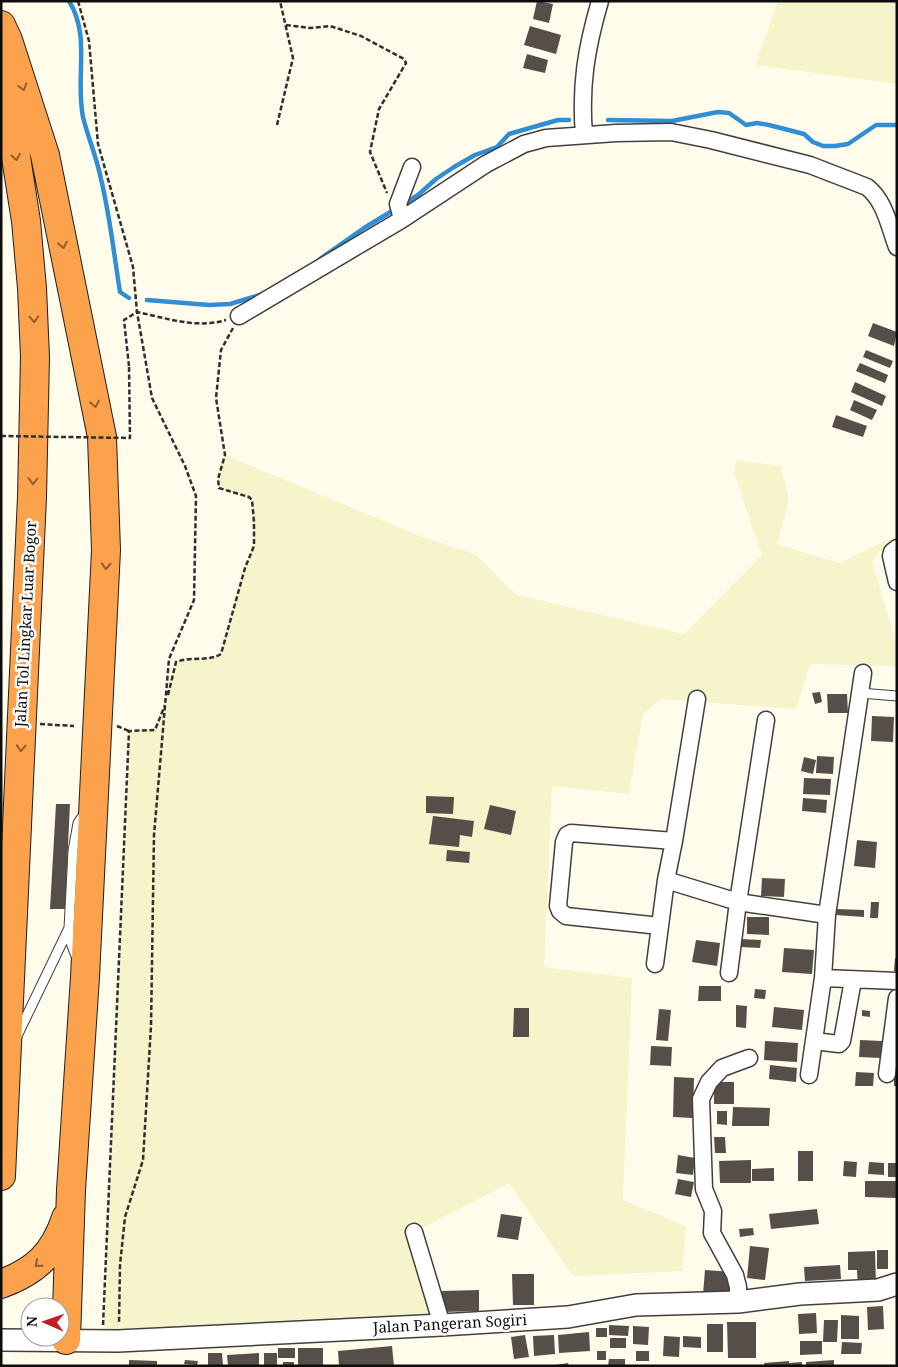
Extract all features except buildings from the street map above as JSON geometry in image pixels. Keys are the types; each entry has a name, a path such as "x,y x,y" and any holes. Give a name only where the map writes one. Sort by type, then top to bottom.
{"highway":[{"path":"1,25 8,40 45,155 102,437 106,550 85,977 71,1190 67,1297"},
{"name":"Jalan Tol Lingkar Luar Bogor","path":"1,75 8,106 26,221 32,288 35,357 32,506 1,1176"},
{"path":"1,1284 22,1276 41,1262 56,1243 66,1220 71,1190"}],"street":[{"path":"584,135 582,109 583,74 586,54 600,1"},
{"path":"239,316 400,212 524,144 546,138 671,132 810,165 867,187 873,192 882,207 897,247"},
{"path":"400,212 412,167"},
{"path":"897,548 892,552 891,556 897,582"},
{"path":"809,1075 823,978 827,915 863,673"},
{"path":"655,964 666,880 697,699"},
{"path":"729,973 766,720"},
{"path":"660,926 562,914 558,906 564,842 567,835 571,833 674,841"},
{"path":"666,880 738,902 827,915"},
{"path":"823,978 897,981"},
{"path":"814,1041 839,1044 842,1041 853,980"},
{"path":"887,1074 897,998"},
{"path":"738,1302 738,1287 735,1276 712,1234 714,1212 704,1189 702,1099 709,1082 722,1068 749,1058"},
{"path":"414,1232 442,1325"},
{"name":"Jalan Pangeran Sogiri","path":"70,1340 110,1341 568,1317 636,1306 738,1302 800,1294 878,1290 897,1284"},
{"name":"Jalan Pangeran Sogiri","path":"1,1340 20,1340"}],"lane":[{"path":"860,693 897,696"},
{"path":"85,977 71,943 69,928 73,851 78,823 94,803"},
{"path":"7,1057 69,928"}],"path":[{"path":"78,1 89,41 98,144 132,268 137,312 152,398 185,466 196,496 194,600 169,659 154,835 151,1026 143,1160 125,1217 110,1341"},
{"path":"277,124 293,58 280,1"},
{"path":"286,25 310,28 330,26 361,36 404,59 406,63 378,109 370,152 386,193 400,212"},
{"path":"1,436 130,438 129,366 124,320 137,312 188,323 216,323 239,316"},
{"path":"117,726 129,730 154,730 166,702 176,662 185,658 216,658 221,654 245,568 254,546 252,500 219,488 218,479 226,455 216,398 221,350 239,316"},
{"path":"40,724 74,726"},
{"path":"110,1341 129,730"}],"shaded area":[{"path":"778,1 897,1 897,84 755,65"},
{"path":"225,455 420,536 475,554 517,595 684,634 762,555 734,472 736,460 781,466 789,499 777,544 839,563 891,538 872,561 897,646 897,666 810,664 796,709 661,699 643,714 629,794 552,786 544,967 632,978 623,1200 686,1226 683,1271 573,1276 509,1183 415,1232 442,1325 103,1341 129,731 155,729 166,702 176,662 185,658 216,657 221,654 245,568 254,546 251,500 219,488 218,479"}],"waterway":[{"path":"69,1 76,14 81,43 81,102 83,117 104,193 120,292 129,298"},
{"path":"608,120 672,121 718,112 729,113 746,125 757,123 804,134 813,142 823,146 848,144 876,125 897,125"},
{"path":"404,204 454,167 475,155 497,147 509,134 558,120 569,120"},
{"path":"320,259 392,211"},
{"path":"147,300 209,305 230,304 263,294"}]}
